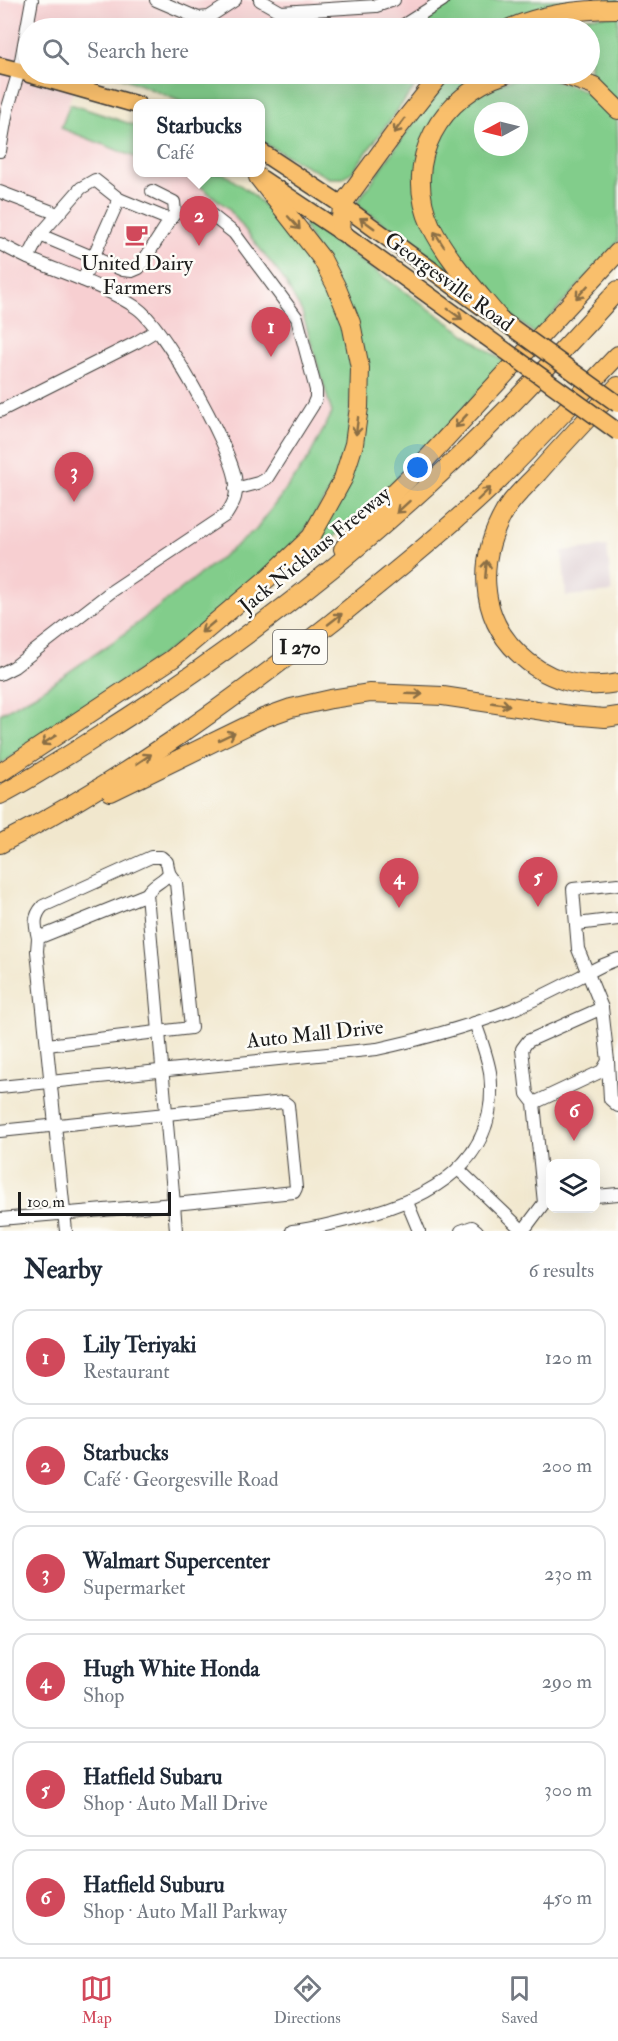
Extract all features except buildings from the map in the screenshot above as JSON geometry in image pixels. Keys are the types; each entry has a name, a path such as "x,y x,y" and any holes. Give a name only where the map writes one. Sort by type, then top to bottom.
{"highway":[{"path":"536,18 584,9 618,9"},
{"path":"340,231 342,205 433,84"},
{"path":"480,84 456,100 426,145 422,193 435,234 466,278 500,319"},
{"path":"588,84 594,86 618,110"},
{"path":"0,773 172,658 268,578 311,537 343,479 354,444 359,407 360,368 351,323 336,286 322,260 305,235 256,177"},
{"path":"324,575 360,526 409,478 618,252"},
{"name":"Jack Nicklaus Freeway","path":"0,795 88,743 150,702 251,632 324,575 456,459 618,290"},
{"name":"I 270","path":"0,844 129,769 180,735 271,669 386,579 484,495 618,355"},
{"path":"618,386 506,509 494,534 486,561 485,577 490,610 497,626 506,640 528,663 555,679 570,683 603,686 618,683"},
{"path":"22,833 263,718 291,708 331,699 370,693 443,696 570,716 606,718 618,716"}],"main road":[{"path":"0,66 18,71"},
{"path":"83,84 133,103"},
{"name":"Georgesville Road","path":"265,155 342,205 618,404"},
{"name":"Georgesville Road","path":"257,177 340,231 618,432"}],"street":[{"path":"30,18 32,0"},
{"path":"156,0 181,5 198,18 212,15 235,0"},
{"path":"211,0 212,15"},
{"path":"266,2 281,12 317,5 394,0"},
{"path":"415,18 443,0"},
{"path":"0,151 7,111 20,84"},
{"path":"28,258 40,235 58,214 81,188 95,180 119,199 170,220"},
{"path":"40,235 123,270 132,271 139,268 175,213 174,202 152,191"},
{"path":"0,192 58,214"},
{"path":"83,280 119,199"},
{"path":"204,210 234,233 297,318 316,390 313,405 267,478 258,483 235,489"},
{"path":"0,244 95,285 138,309 157,330 186,374 220,439 235,477 236,500 226,515 111,591 14,667 0,674"},
{"path":"0,411 157,330"},
{"path":"47,1045 191,1028 176,883 169,873 167,862 161,857 151,856 43,906 36,913 37,951 66,1231"},
{"path":"169,873 165,879 151,886 147,894 176,1231"},
{"path":"618,884 573,889 577,924 575,936 602,1008 610,1099 618,1106"},
{"path":"38,938 147,894"},
{"path":"577,924 618,920"},
{"name":"Auto Mall Drive","path":"0,1087 377,1048 425,1038 514,1009 618,959"},
{"path":"546,1194 534,1103 527,1094 522,1049 528,1041 602,1008"},
{"path":"292,1231 333,1224 407,1202 444,1182 458,1169 478,1142 490,1107 489,1070 475,1023"},
{"path":"534,1103 602,1071 608,1061"},
{"path":"0,1131 284,1102 288,1105 296,1188 294,1192 286,1194 0,1220"},
{"path":"458,1169 523,1231 546,1203"},
{"path":"600,1196 618,1194"},
{"path":"407,1202 419,1231"},
{"path":"461,1231 472,1227 477,1231"}],"shaded area":[{"path":"0,0 455,0 429,18 18,18 18,84 75,84 61,128 133,156 133,177 188,177 228,208 282,277 302,312 332,413 308,459 256,530 120,637 39,692 0,714"},
{"path":"607,546 612,592 566,596 562,551"}],"green space":[{"path":"455,0 618,0 618,2 521,18 429,18"},
{"path":"618,15 618,102 589,84 600,84 600,18 566,18"},
{"path":"138,84 417,84 353,171 343,178 329,178 265,144 265,99 174,99"},
{"path":"444,84 474,84 458,92 416,176 452,272 356,204 432,96"},
{"path":"498,84 566,84 602,102 617,121 618,242 535,334 505,311 453,251 437,224 428,183 431,159 441,132 458,109 481,90"},
{"path":"70,104 133,125 133,156 61,128"},
{"path":"188,177 229,177 251,193 283,223 320,270 337,302 352,362 349,447 335,483 293,549 188,637 0,765 0,714 39,692 120,637 256,530 308,459 332,413 302,312 282,277 228,208"},
{"path":"306,222 506,363 387,490 290,575 343,493 363,352 304,225"}],"place":[{"name":"United Dairy Farmers","path":"137,235"},
{"name":"Starbucks","path":"199,246"},
{"name":"Lily Teriyaki","path":"271,357"},
{"name":"Walmart Supercenter","path":"74,502"},
{"name":"Hatfield Subaru","path":"538,907"},
{"name":"Hugh White Honda","path":"399,908"},
{"name":"Hatfield Suburu","path":"574,1141"}]}
